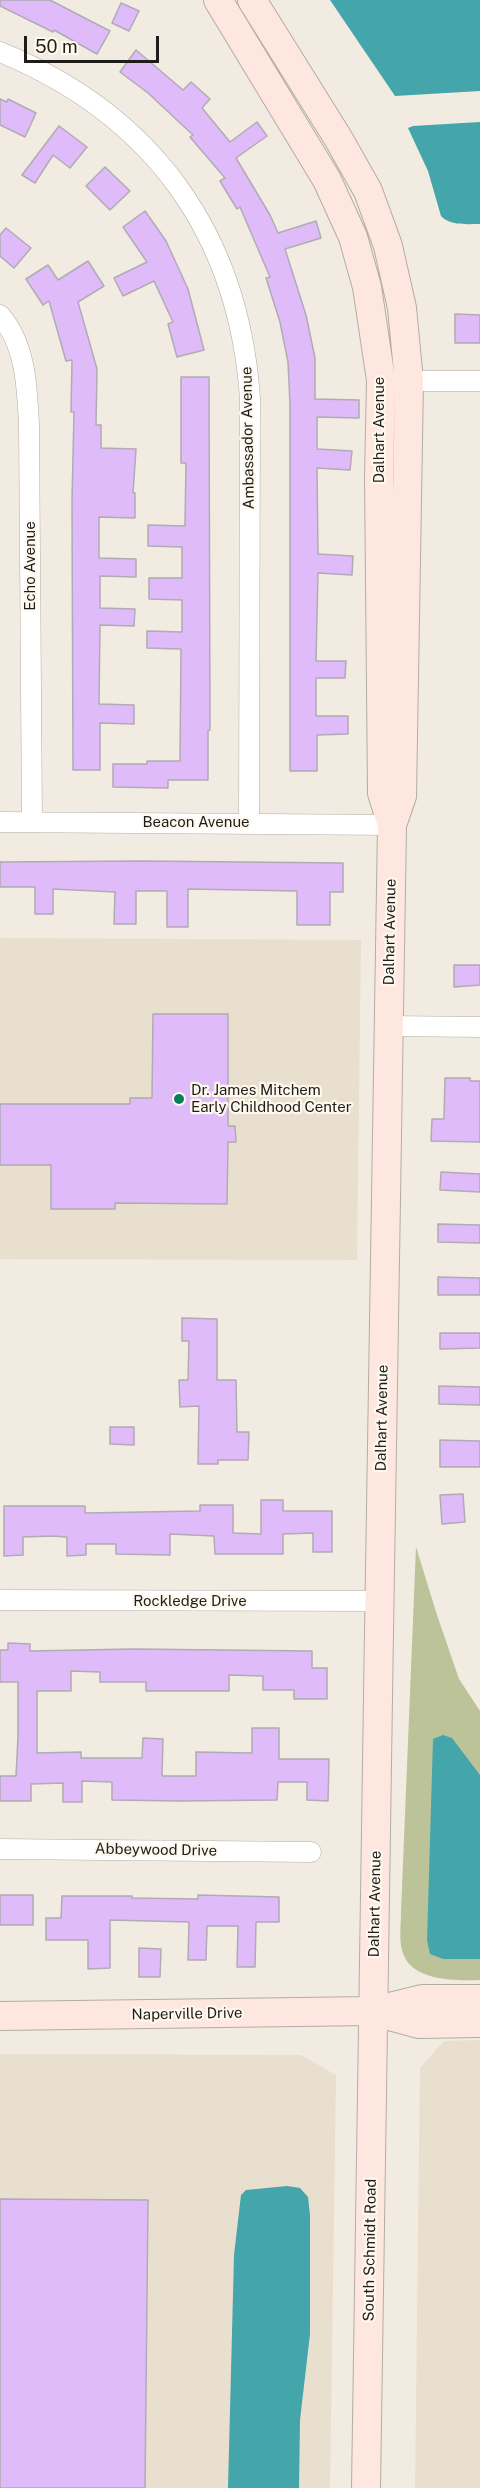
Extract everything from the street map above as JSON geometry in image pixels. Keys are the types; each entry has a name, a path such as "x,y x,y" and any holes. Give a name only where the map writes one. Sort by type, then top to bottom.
{"main road":[{"name":"Dalhart Avenue","path":"218,0 327,180 353,237 367,287 381,380 379,477 382,793 392,825"},
{"name":"Dalhart Avenue","path":"252,0 338,138 368,191 388,246 402,308 409,381 402,796 392,825 373,2011"},
{"path":"373,2011 422,1999 480,1999"},
{"path":"373,2011 419,2024 480,2024"},
{"name":"Naperville Drive","path":"0,2016 373,2011"},
{"name":"South Schmidt Road","path":"366,2488 373,2011"}],"street":[{"name":"Ambassador Avenue","path":"0,52 61,80 92,101 143,145 167,171 187,200 211,240 229,285 244,346 250,399 249,822"},
{"name":"Echo Avenue","path":"0,315 6,322 25,369 29,425 32,822"},
{"path":"381,380 480,381"},
{"name":"Beacon Avenue","path":"0,822 249,822 392,825"},
{"path":"388,1026 480,1027"},
{"name":"Rockledge Drive","path":"0,1600 381,1601"},
{"name":"Abbeywood Drive","path":"0,1849 311,1852"}],"shaded area":[{"name":"Dr. James Mitchem Early Childhood Center","path":"0,938 361,940 357,1260 0,1259"},
{"path":"480,2040 480,2488 415,2488 420,2068 444,2041"},
{"path":"0,2054 301,2055 336,2075 330,2488 0,2488"}],"green space":[{"path":"416,1547 459,1679 480,1711 480,1980 446,1979 423,1973 406,1960 401,1946"}],"water":[{"path":"330,0 480,0 480,91 395,96"},
{"path":"480,122 480,224 454,223 441,216 428,171 408,128"},
{"path":"443,1735 452,1738 480,1775 480,1959 443,1959 430,1954 427,1940 433,1739"},
{"path":"287,2186 300,2188 308,2197 310,2215 310,2334 300,2420 299,2488 228,2488 234,2255 241,2195 246,2190"}],"building":[{"path":"0,0 50,0 110,31 97,54 54,30 53,32 0,6"},
{"path":"121,3 139,11 129,31 112,23"},
{"path":"136,50 183,90 191,82 210,99 202,108 230,142 257,122 267,136 236,158 270,215 278,233 316,221 321,238 285,249 306,315 315,358 315,399 359,400 359,418 317,417 317,449 352,451 350,470 317,468 318,554 353,556 352,575 318,573 316,661 346,661 345,678 316,678 316,716 348,716 348,734 317,735 317,771 290,771 290,404 288,362 280,322 266,278 270,277 240,207 237,209 220,181 225,178 190,137 193,135 148,93 120,72"},
{"path":"0,99 7,102 8,99 36,113 25,137 0,125"},
{"path":"59,126 87,147 70,168 53,155 35,183 22,175"},
{"path":"105,167 130,191 110,210 86,186"},
{"path":"145,211 166,241 188,289 204,350 177,357 168,324 173,322 154,281 123,296 114,278 147,262 123,227"},
{"path":"6,228 31,248 14,268 0,256 0,235"},
{"path":"88,261 104,286 78,302 97,369 96,425 101,425 101,448 136,449 133,493 135,493 135,518 99,517 99,558 136,559 136,577 100,576 100,608 135,609 134,626 100,625 99,704 134,705 134,724 100,723 100,770 73,770 74,412 71,412 72,360 66,361 49,301 43,305 26,279 48,265 58,280"},
{"path":"455,314 480,315 480,343 455,343"},
{"path":"181,377 209,377 210,730 208,730 208,780 168,780 168,788 113,787 113,764 180,761 181,649 147,648 147,631 182,632 182,600 149,599 149,578 182,578 182,547 148,546 148,525 185,526 186,463 181,463"},
{"path":"0,862 343,863 343,892 330,892 330,925 297,925 297,891 188,889 188,927 167,927 167,891 136,891 136,924 114,924 115,892 53,889 53,914 35,914 35,887 0,887"},
{"path":"454,965 480,965 480,985 454,987"},
{"path":"153,1014 228,1014 228,1126 235,1126 236,1142 228,1142 227,1204 115,1203 115,1209 51,1209 51,1165 0,1165 0,1104 130,1104 130,1098 152,1098"},
{"path":"445,1078 470,1078 470,1081 480,1081 480,1142 431,1141 432,1119 444,1119"},
{"path":"441,1172 480,1174 480,1192 440,1190"},
{"path":"438,1224 480,1225 480,1243 438,1242"},
{"path":"438,1277 480,1278 480,1295 438,1295"},
{"path":"182,1318 217,1319 217,1380 236,1380 237,1432 249,1432 248,1460 218,1460 218,1464 198,1464 199,1406 180,1407 179,1380 188,1380 189,1341 182,1341"},
{"path":"440,1333 480,1333 480,1348 440,1349"},
{"path":"439,1386 480,1387 480,1405 439,1404"},
{"path":"110,1427 134,1427 134,1445 110,1444"},
{"path":"440,1440 480,1441 480,1467 440,1467"},
{"path":"463,1494 465,1522 442,1524 440,1495"},
{"path":"261,1500 283,1500 283,1511 332,1511 332,1552 313,1552 313,1533 283,1534 283,1554 215,1554 214,1536 170,1534 170,1555 116,1554 116,1544 86,1544 86,1555 67,1556 67,1537 53,1536 23,1537 23,1555 4,1556 4,1506 85,1506 85,1513 200,1511 200,1505 233,1505 233,1533 261,1534"},
{"path":"8,1643 30,1644 30,1651 133,1649 312,1651 312,1668 327,1668 327,1699 294,1699 294,1690 263,1690 263,1676 229,1675 229,1691 146,1691 146,1682 100,1682 100,1672 71,1671 71,1691 37,1691 37,1753 81,1752 81,1758 142,1758 143,1738 163,1739 162,1776 196,1776 196,1752 252,1753 252,1728 279,1728 279,1759 329,1759 328,1801 307,1800 307,1782 278,1782 277,1800 180,1801 112,1800 112,1782 82,1781 82,1802 63,1802 63,1783 31,1784 31,1801 0,1801 0,1776 16,1776 18,1737 18,1682 0,1682 0,1650 8,1650"},
{"path":"0,1895 33,1895 33,1925 0,1925"},
{"path":"198,1895 279,1897 279,1922 256,1922 255,1967 237,1967 238,1926 207,1926 206,1960 188,1960 189,1922 110,1920 110,1968 88,1969 88,1940 46,1940 46,1918 61,1918 62,1896 198,1899"},
{"path":"139,1948 161,1949 160,1977 139,1977"},
{"path":"0,2199 148,2200 145,2488 0,2488"}],"place":[{"name":"Dr. James Mitchem Early Childhood Center","path":"179,1099"}]}
